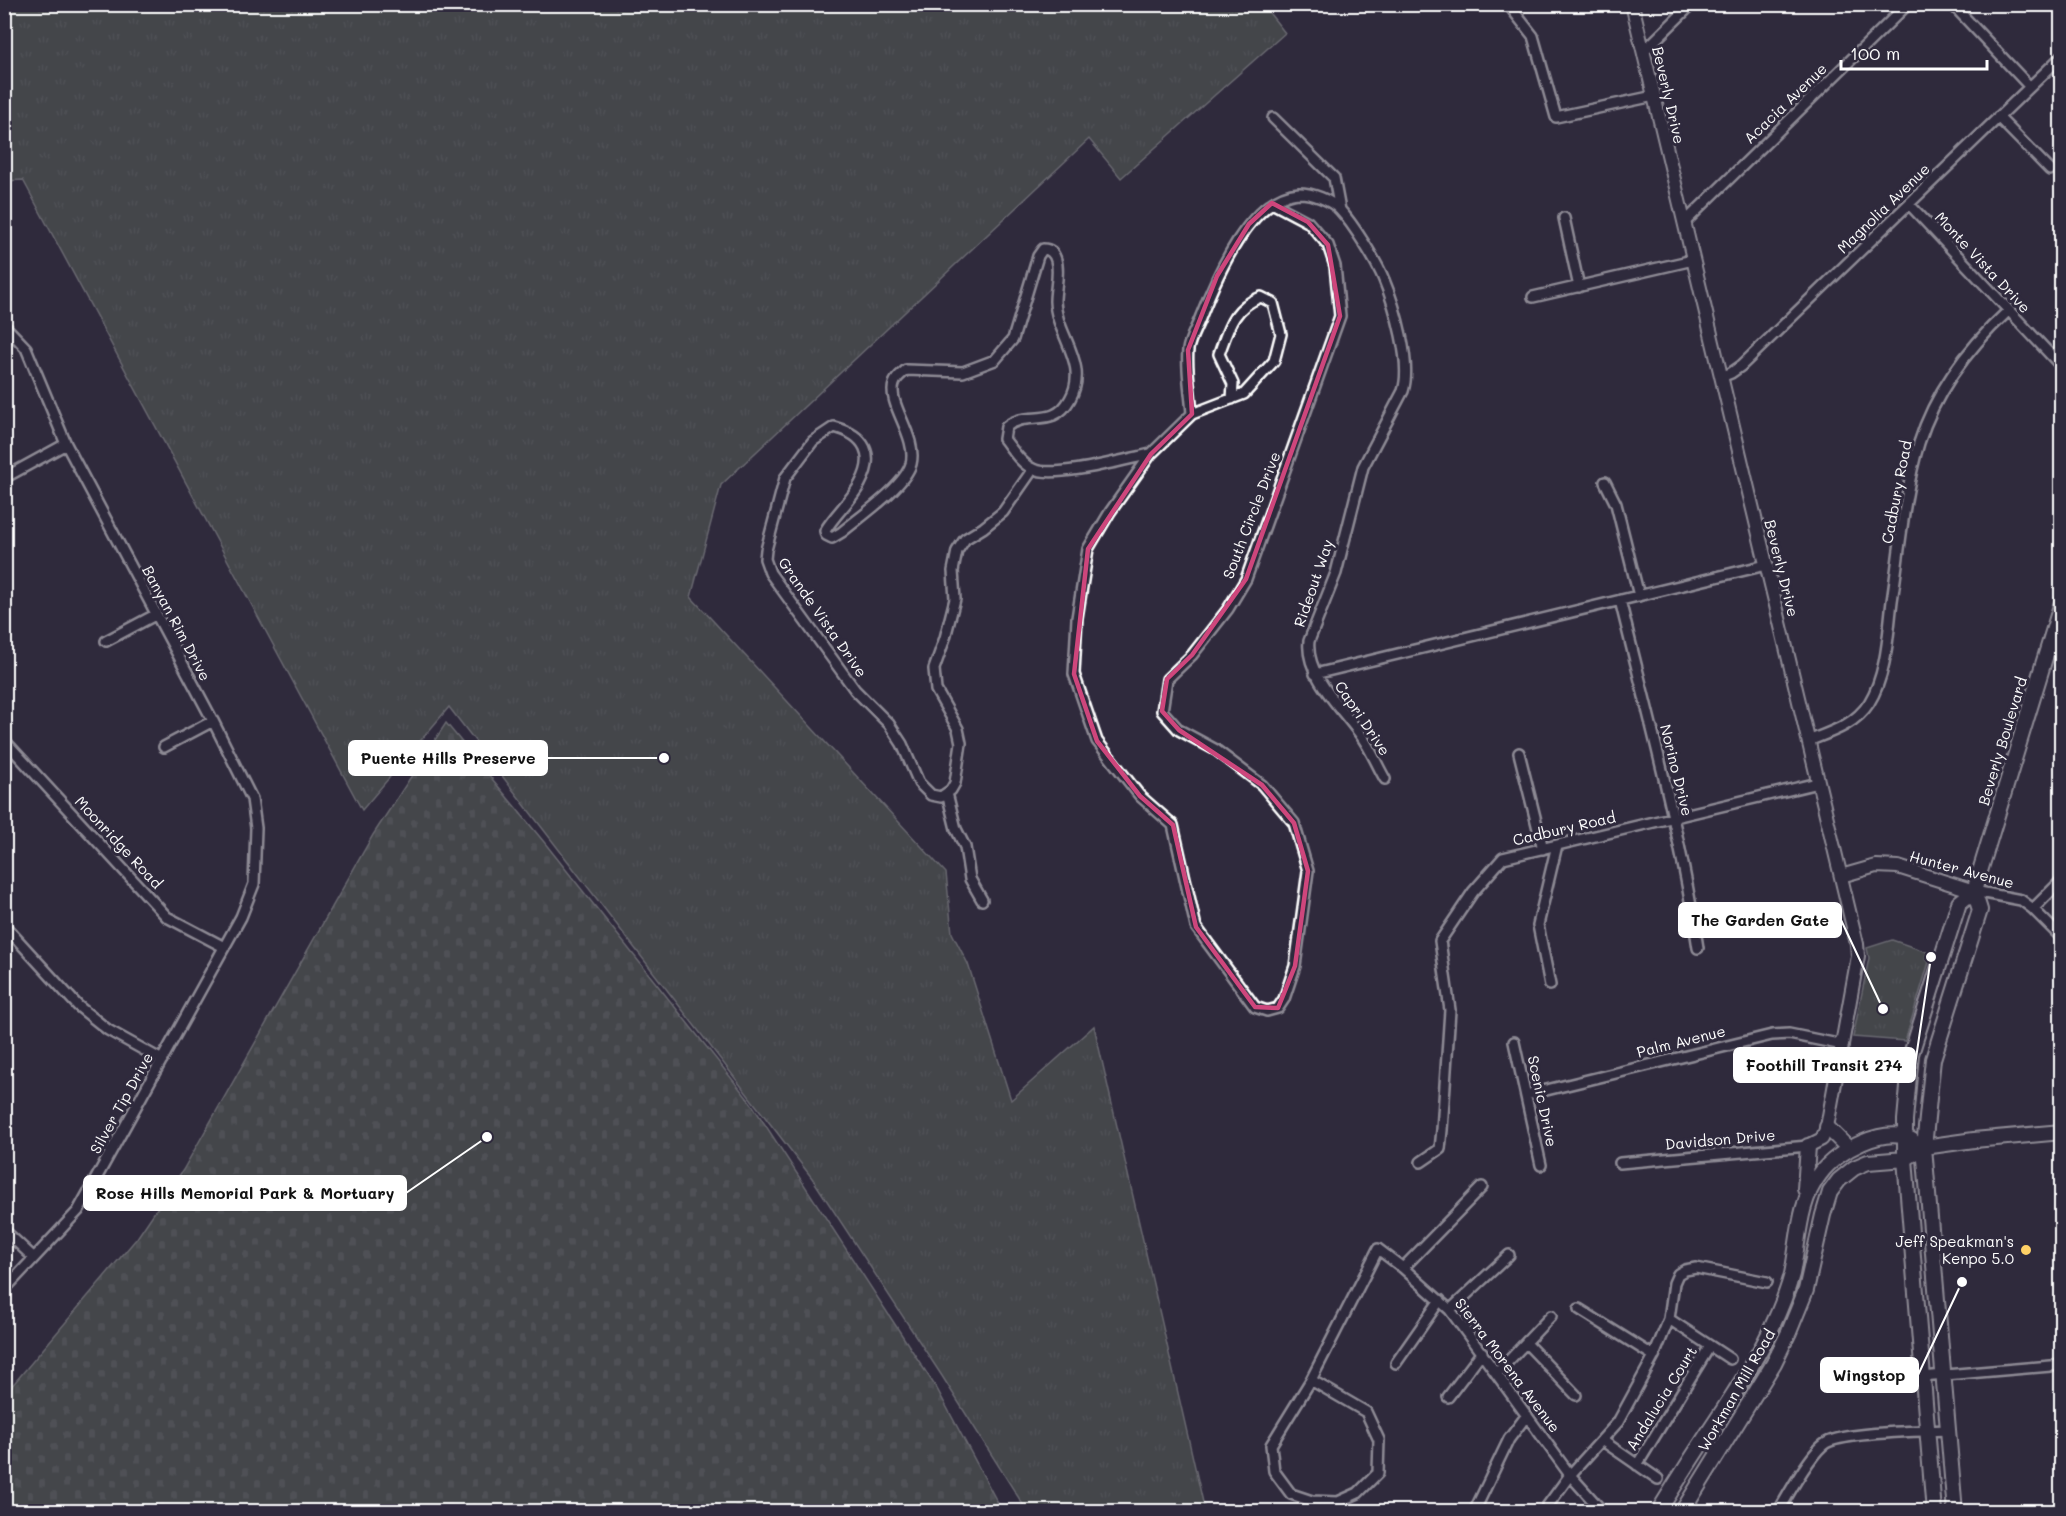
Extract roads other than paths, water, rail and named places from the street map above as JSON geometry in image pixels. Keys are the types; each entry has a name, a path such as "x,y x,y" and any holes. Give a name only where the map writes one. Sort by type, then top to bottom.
{"main road":[{"name":"Beverly Boulevard","path":"1955,1512 1924,1147 1933,1059 1980,910 1974,891 2061,602"},
{"name":"Beverly Boulevard","path":"1934,1512 1905,1159 1906,1090 1911,1054 1959,903 1974,891"},
{"path":"1904,1136 1924,1147 2061,1132"},
{"path":"1825,1133 1848,1148"},
{"name":"Workman Mill Road","path":"1658,1512 1748,1372 1770,1331 1792,1275 1808,1194 1819,1175 1831,1161 1848,1148 1871,1140 1904,1136"},
{"path":"1808,1146 1805,1189 1808,1194"},
{"name":"Workman Mill Road","path":"1685,1506 1774,1363 1800,1307 1809,1280 1830,1192 1839,1180 1854,1168 1868,1162 1905,1159 1924,1147"},
{"path":"1792,1275 1809,1280"}],"street":[{"path":"1508,4 1533,36 1556,117 1654,96"},
{"name":"Beverly Drive","path":"1632,4 1857,944 1858,956 1843,1045 1825,1133"},
{"path":"1643,52 1692,4"},
{"name":"Acacia Avenue","path":"1684,223 1908,4"},
{"path":"1952,4 2030,87"},
{"name":"Magnolia Avenue","path":"1721,377 1741,366 2061,56"},
{"path":"1998,117 2050,170"},
{"path":"1273,118 1334,178 1340,210"},
{"path":"1192,414 1188,350 1217,276 1249,224 1272,203 1288,195 1300,193 1320,198 1340,210"},
{"name":"South Circle Drive","path":"1152,454 1110,513 1088,549 1077,618 1074,674 1097,741 1140,796 1173,825 1196,927 1255,1007 1267,1011 1278,1008 1284,999 1295,966 1308,871 1294,823 1262,785 1216,750 1179,730 1162,711 1167,679 1192,655 1228,609 1246,579 1340,316 1335,266 1328,245 1308,222 1272,203"},
{"name":"Monte Vista Drive","path":"1909,204 2061,367"},
{"name":"Rideout Way","path":"1315,674 1309,657 1309,641 1336,573 1363,467 1405,386 1404,353 1384,279 1340,210"},
{"path":"1564,218 1579,286"},
{"name":"Grande Vista Drive","path":"947,793 941,797 931,795 919,783 902,744 889,724 855,690 770,573 765,559 766,550 785,478 813,441 834,428 851,431 864,443 867,453 866,466 860,484 825,531 826,536 832,538 904,479 911,463 912,450 897,406 893,386 898,377 906,370 963,372 994,360 1013,339 1038,256 1043,249 1048,249 1053,253 1057,263 1056,312 1077,372 1077,386 1059,413 1044,419 1015,420 1006,427 1005,439 1017,455 1033,469"},
{"path":"1533,297 1693,260"},
{"path":"982,900 970,879 965,847 954,822 947,793 955,783 961,744 958,729 936,690 934,669 955,599 953,572 957,551 965,538 983,528 1003,512 1033,469 1050,472 1072,470 1152,454 1192,414 1232,399 1244,394 1274,361 1281,334 1273,303 1261,297 1249,301 1232,318 1219,354 1233,384 1232,399"},
{"name":"Cadbury Road","path":"1808,741 1843,727 1860,715 1876,689 1887,641 1908,492 1920,442 1935,406 1960,362 2008,311"},
{"name":"Banyan Rim Drive","path":"4,325 26,348 66,444 213,721 252,800 255,828 254,884 241,917 224,947"},
{"path":"4,478 66,444"},
{"path":"1605,482 1616,504 1639,596"},
{"path":"1315,674 1766,565"},
{"name":"Norino Drive","path":"1620,600 1690,893 1698,948"},
{"path":"106,641 155,615"},
{"name":"Capri Drive","path":"1315,674 1363,738 1385,779"},
{"path":"164,747 213,721"},
{"name":"Moonridge Road","path":"4,740 167,917 224,947"},
{"path":"1519,753 1543,849"},
{"name":"Cadbury Road","path":"1421,1162 1440,1149 1442,1130 1450,1010 1440,941 1473,892 1503,858 1818,783"},
{"path":"1550,985 1538,925 1557,845"},
{"name":"Hunter Avenue","path":"1841,876 1876,866 1898,867 1974,891 2021,900 2061,938"},
{"path":"2033,909 2061,880"},
{"path":"4,925 78,1006 108,1030 162,1060"},
{"name":"Silver Tip Drive","path":"4,1290 78,1211 224,947"},
{"name":"Palm Avenue","path":"1526,1095 1772,1035 1789,1034 1843,1045"},
{"name":"Scenic Drive","path":"1514,1042 1541,1165"},
{"name":"Davidson Drive","path":"1620,1163 1808,1146 1825,1133"},
{"path":"1403,1268 1482,1187"},
{"path":"4,1230 34,1258"},
{"name":"Sierra Morena Avenue","path":"1311,1380 1378,1249 1450,1310 1570,1475 1602,1512"},
{"path":"1450,1310 1509,1255"},
{"path":"1543,1512 1570,1475 1603,1441 1628,1406 1654,1356 1669,1319 1674,1283 1678,1274 1696,1268 1767,1282"},
{"path":"1396,1363 1440,1300"},
{"path":"1579,1310 1654,1356"},
{"path":"1497,1373 1551,1316"},
{"path":"1669,1319 1730,1359"},
{"path":"1526,1343 1576,1395"},
{"name":"Andalucia Court","path":"1637,1465 1710,1346"},
{"path":"1448,1397 1482,1352"},
{"path":"1922,1377 2061,1365"},
{"path":"1311,1380 1366,1413 1379,1440 1378,1473 1358,1493 1338,1502 1312,1500 1291,1494 1274,1471 1270,1445 1311,1380"},
{"path":"1473,1512 1509,1439 1527,1415"},
{"path":"1778,1512 1815,1454 1826,1443 1842,1437 1947,1430"},
{"path":"1603,1441 1658,1479"}],"place":[{"name":"Puente Hills Preserve","path":"664,758"},
{"name":"Foothill Transit 274","path":"1931,957"},
{"name":"The Garden Gate","path":"1883,1009"},
{"name":"Rose Hills Memorial Park & Mortuary","path":"487,1137"},
{"name":"Jeff Speakman's Kenpo 5.0","path":"2026,1250"},
{"name":"Wingstop","path":"1962,1282"}]}
